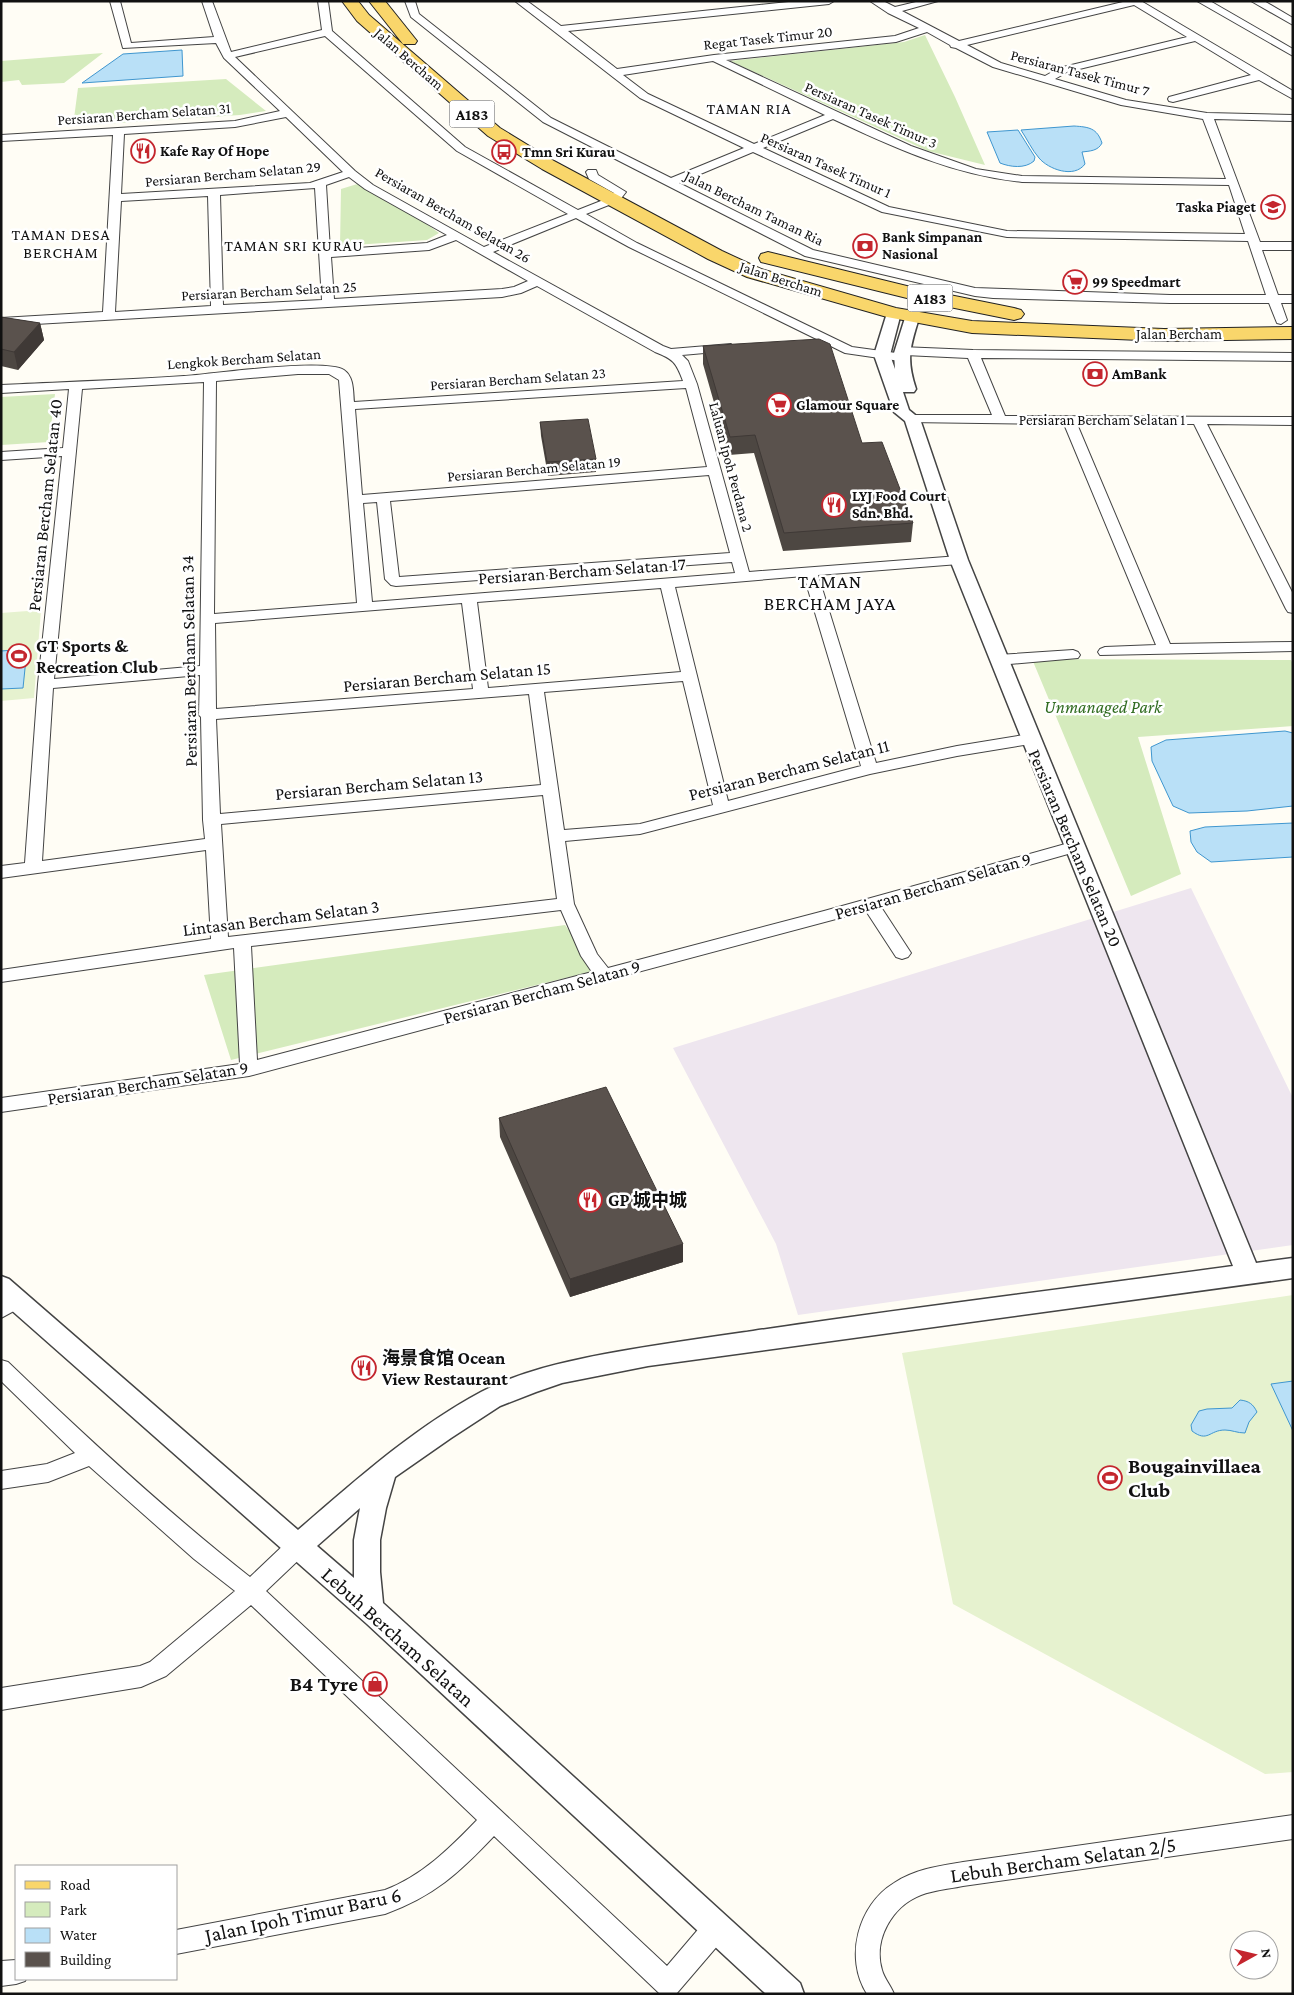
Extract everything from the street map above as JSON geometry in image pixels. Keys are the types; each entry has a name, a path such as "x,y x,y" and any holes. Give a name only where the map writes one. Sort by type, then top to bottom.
{"main road":[{"name":"Jalan Bercham","path":"350,1 363,18 397,49 494,132 548,165 615,199 716,255 754,272 906,313 972,326 1065,332 1164,334 1289,327"},
{"path":"363,1 397,49"},
{"name":"Jalan Bercham","path":"377,1 408,40 444,74 486,109 522,133 592,172 748,253 969,306 1014,314 1289,327"},
{"path":"748,253 765,264 902,303 906,313 939,310 998,319 1039,321 1067,318"}],"street":[{"path":"115,1 127,46 220,40"},
{"name":"Persiaran Bercham Selatan 26","path":"207,1 220,40 228,56 369,187 659,349 670,353 682,361 685,367"},
{"path":"322,1 328,32 461,149 578,215 696,277 858,353 882,355 1117,354 1293,357"},
{"name":"Jalan Bercham Taman Ria","path":"410,1 415,15 547,120 818,257 975,292 1042,296 1293,299"},
{"name":"Persiaran Tasek Timur 1","path":"520,1 644,96 872,205 989,232 1018,235 1254,242 1293,246"},
{"path":"559,29 829,1"},
{"name":"Persiaran Tasek Timur 7","path":"875,1 997,65 1125,103 1207,116 1293,118"},
{"path":"892,10 933,1"},
{"path":"1202,1 1293,53"},
{"path":"1256,1 1291,19"},
{"path":"956,45 1135,2 1293,96"},
{"name":"Regat Tasek Timur 20","path":"613,73 714,58 896,39 926,29"},
{"path":"228,56 328,32"},
{"path":"1046,80 1063,70 1196,38"},
{"name":"Persiaran Tasek Timur 3","path":"714,58 897,145 935,160 1009,178 1128,182 1233,182"},
{"path":"1173,98 1260,76"},
{"name":"Persiaran Bercham Selatan 31","path":"119,136 235,124 288,113"},
{"path":"669,183 834,115"},
{"path":"1207,116 1233,182 1274,299 1289,327"},
{"path":"282,126 298,122"},
{"path":"109,316 119,136"},
{"name":"Persiaran Bercham Selatan 31","path":"1,138 228,136"},
{"path":"484,252 615,199 620,192 594,177 592,172"},
{"name":"Persiaran Bercham Selatan 29","path":"115,198 320,184 352,173"},
{"path":"320,184 328,304"},
{"path":"214,192 217,310"},
{"path":"325,254 429,246 456,236"},
{"name":"Persiaran Bercham Selatan 25","path":"1,322 502,294 537,281"},
{"path":"906,313 900,354 901,369 916,411 912,420 902,412 882,355 906,313"},
{"path":"798,342 827,340"},
{"path":"670,353 740,346"},
{"path":"973,354 1000,420"},
{"name":"Laluan Ipoh Perdana 2","path":"685,367 744,577"},
{"name":"Lengkok Bercham Selatan","path":"1,388 210,378 316,370 335,371 346,378 365,607"},
{"name":"Persiaran Bercham Selatan 34","path":"210,378 206,542 208,715 212,844 220,944"},
{"name":"Persiaran Bercham Selatan 23","path":"347,406 691,384"},
{"name":"Persiaran Bercham Selatan 40","path":"33,868 46,684 76,385"},
{"name":"Persiaran Bercham Selatan 1","path":"912,420 1293,421"},
{"name":"Persiaran Bercham Selatan 20","path":"912,420 959,560 998,660 1076,846 1248,1274"},
{"path":"1069,420 1165,649"},
{"path":"1199,420 1293,609"},
{"path":"1,456 69,452"},
{"name":"Persiaran Bercham Selatan 19","path":"355,500 715,470"},
{"path":"383,497 393,581 400,583 738,558"},
{"name":"Persiaran Bercham Selatan 17","path":"208,619 959,560"},
{"path":"810,572 870,769"},
{"path":"442,580 444,601"},
{"path":"667,584 722,807"},
{"path":"469,599 481,693"},
{"path":"1105,652 1293,646"},
{"path":"998,660 1073,655"},
{"path":"46,684 208,670"},
{"name":"Persiaran Bercham Selatan 15","path":"208,715 689,676"},
{"path":"536,689 566,904 590,956 604,976"},
{"name":"Persiaran Bercham Selatan 11","path":"557,836 640,829 870,769 957,750 1030,739"},
{"name":"Persiaran Bercham Selatan 13","path":"211,820 550,789"},
{"path":"1,872 212,844"},
{"name":"Persiaran Bercham Selatan 9","path":"1,1105 249,1069 604,976 1076,846"},
{"name":"Lintasan Bercham Selatan 3","path":"1,976 220,944 566,904"},
{"path":"870,904 902,953"},
{"path":"242,942 249,1069"},
{"path":"1,1699 144,1675 165,1663 251,1591 298,1546 385,1470 442,1430 492,1399 530,1383 578,1369 657,1355 1293,1268"},
{"name":"Lebuh Bercham Selatan","path":"6,1298 370,1609 788,1994"},
{"path":"1,1368 92,1456 202,1552 251,1591 668,1984 716,1928"},
{"path":"1,1480 48,1473 92,1456"},
{"path":"370,1609 366,1571 366,1536 373,1502 385,1470"},
{"name":"Jalan Ipoh Timur Baru 6","path":"178,1942 385,1902 406,1896 430,1882 493,1821"},
{"name":"Lebuh Bercham Selatan 2/5","path":"882,1994 870,1975 866,1948 874,1924 884,1908 896,1896 913,1886 937,1879 1293,1827"},
{"path":"1,1974 15,1972"}],"shaded area":[{"path":"1191,888 1293,1098 1293,1245 798,1315 776,1244 673,1048"}],"green space":[{"path":"925,35 985,165 928,151 730,61 904,42"},
{"path":"103,53 64,83 22,85 19,80 1,82 1,61"},
{"path":"226,79 266,111 240,115 73,126 78,88"},
{"path":"367,181 439,233 427,240 340,246 341,189"},
{"path":"55,394 49,442 1,445 1,397"},
{"name":"GT Sports & Recreation Club","path":"41,610 34,698 1,701 1,613"},
{"name":"Unmanaged Park","path":"1032,659 1291,660 1293,664 1293,726 1138,737 1181,874 1131,896"},
{"path":"565,925 598,970 231,1060 204,975"},
{"name":"Bougainvillaea Club","path":"1293,1295 1293,1772 1265,1774 953,1604 902,1353"}],"water":[{"path":"182,50 183,76 82,83 123,54"},
{"path":"1074,126 1092,129 1098,134 1102,143 1096,149 1082,152 1085,164 1074,171 1068,172 1055,169 1043,162 1034,152 1021,130"},
{"path":"1018,130 1035,157 1034,161 1030,164 1017,166 1000,163 987,132"},
{"path":"27,649 23,688 1,689 1,651"},
{"path":"1285,731 1293,733 1293,806 1247,811 1189,813 1173,806 1152,761 1151,747 1166,740"},
{"path":"1293,823 1293,857 1211,862 1197,852 1191,842 1190,831 1205,827"},
{"path":"1293,1381 1293,1431 1271,1384"},
{"path":"1240,1400 1250,1403 1257,1412 1249,1422 1245,1433 1225,1430 1202,1436 1192,1431 1191,1425 1199,1411 1232,1408"}],"building":[{"path":"1,317 40,323 14,352 1,349"},
{"path":"819,339 830,344 862,443 882,442 913,523 784,533 755,435 730,437 703,346"},
{"path":"588,419 596,459 547,462 540,422"},
{"name":"GP 城中城","path":"606,1087 683,1244 570,1279 499,1118"}],"place":[{"name":"Kafe Ray Of Hope","path":"143,151"},
{"name":"Tmn Sri Kurau","path":"504,152"},
{"name":"Taska Piaget","path":"1273,207"},
{"name":"Bank Simpanan Nasional","path":"865,246"},
{"name":"99 Speedmart","path":"1075,282"},
{"name":"AmBank","path":"1095,374"},
{"name":"Glamour Square","path":"779,405"},
{"name":"LYJ Food Court Sdn. Bhd.","path":"834,505"},
{"name":"GT Sports & Recreation Club","path":"19,656"},
{"name":"GP 城中城","path":"590,1200"},
{"name":"海景食馆 Ocean View Restaurant","path":"364,1368"},
{"name":"Bougainvillaea Club","path":"1110,1478"},
{"name":"B4 Tyre","path":"375,1684"}],"district":[{"name":"TAMAN RIA","path":"749,108"},
{"name":"TAMAN DESA BERCHAM","path":"61,243"},
{"name":"TAMAN SRI KURAU","path":"294,245"},
{"name":"TAMAN BERCHAM JAYA","path":"830,592"}]}
